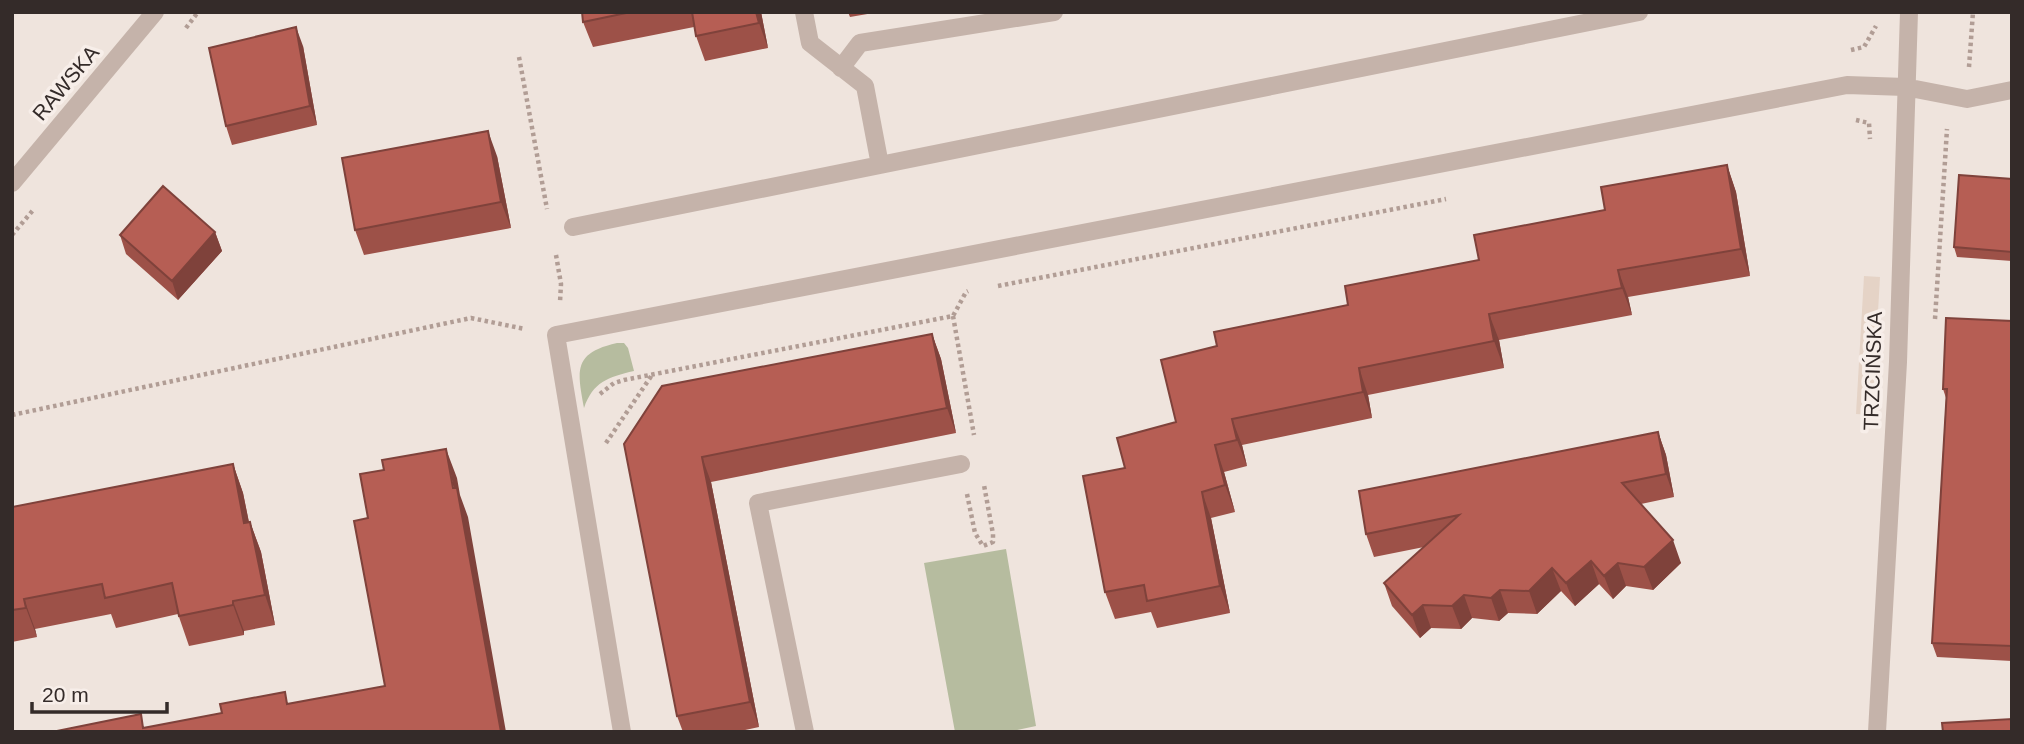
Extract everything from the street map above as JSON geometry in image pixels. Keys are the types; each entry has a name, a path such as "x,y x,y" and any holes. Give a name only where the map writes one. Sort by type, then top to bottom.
{"street":[{"name":"RAWSKA","path":"12,183 155,12"},
{"path":"804,12 810,43 865,86 880,164"},
{"path":"841,68 860,43 1054,12"},
{"path":"573,227 1639,12"},
{"name":"TRZCIŃSKA","path":"1877,732 1898,362 1909,12"},
{"path":"622,732 556,335 1847,85 1905,87 1967,99 2012,90"},
{"path":"805,732 758,503 961,464"}],"path":[{"path":"1870,144 1869,123 1845,118 1847,85 1844,52 1864,47 1877,24"},
{"path":"519,57 549,216"},
{"path":"1934,332 1946,130 1952,124"},
{"path":"992,287 1457,197"},
{"path":"12,415 471,318 556,335 561,284 554,243"},
{"path":"606,444 652,374 953,316 966,292 979,289"}],"green space":[{"path":"624,343 628,348 634,371 616,376 597,386 584,408 580,383 581,365 592,352"},
{"path":"1006,549 1036,726 1007,732 955,732 924,563"}],"shaded area":[{"path":"1864,276 1880,277 1872,415 1856,414"}],"building":[{"path":"582,12 631,12 583,22"},
{"path":"692,12 756,12 759,23 696,36"},
{"path":"296,27 310,106 226,126 209,48"},
{"path":"488,131 501,202 355,230 342,158"},
{"path":"1727,165 1741,249 1618,270 1622,288 1489,314 1494,341 1359,368 1363,392 1232,419 1237,440 1215,445 1225,485 1202,492 1220,586 1147,601 1144,585 1105,592 1083,476 1125,468 1117,438 1176,422 1161,360 1217,346 1214,332 1348,305 1345,286 1479,260 1474,235 1605,210 1601,187"},
{"path":"1959,175 2012,179 2012,252 1954,247"},
{"path":"163,186 215,232 172,281 120,235"},
{"path":"1946,318 2012,321 2012,646 1932,643 1947,389 1943,389"},
{"path":"932,334 947,408 702,457 750,702 677,716 624,444 662,386"},
{"path":"1658,432 1666,474 1622,483 1673,540 1644,567 1618,563 1604,576 1591,561 1566,583 1552,568 1529,591 1500,590 1491,598 1464,595 1452,606 1423,605 1412,615 1384,583 1459,515 1366,534 1359,491"},
{"path":"446,449 453,488 457,488 501,732 52,732 141,714 143,728 222,713 220,704 285,692 287,704 385,686 354,521 368,518 360,474 384,470 382,460"},
{"path":"233,464 244,523 250,522 265,595 233,601 233,605 179,616 172,583 105,598 102,584 24,599 26,608 12,610 12,507"},
{"path":"2012,719 2012,732 1943,732 1942,723"}]}
